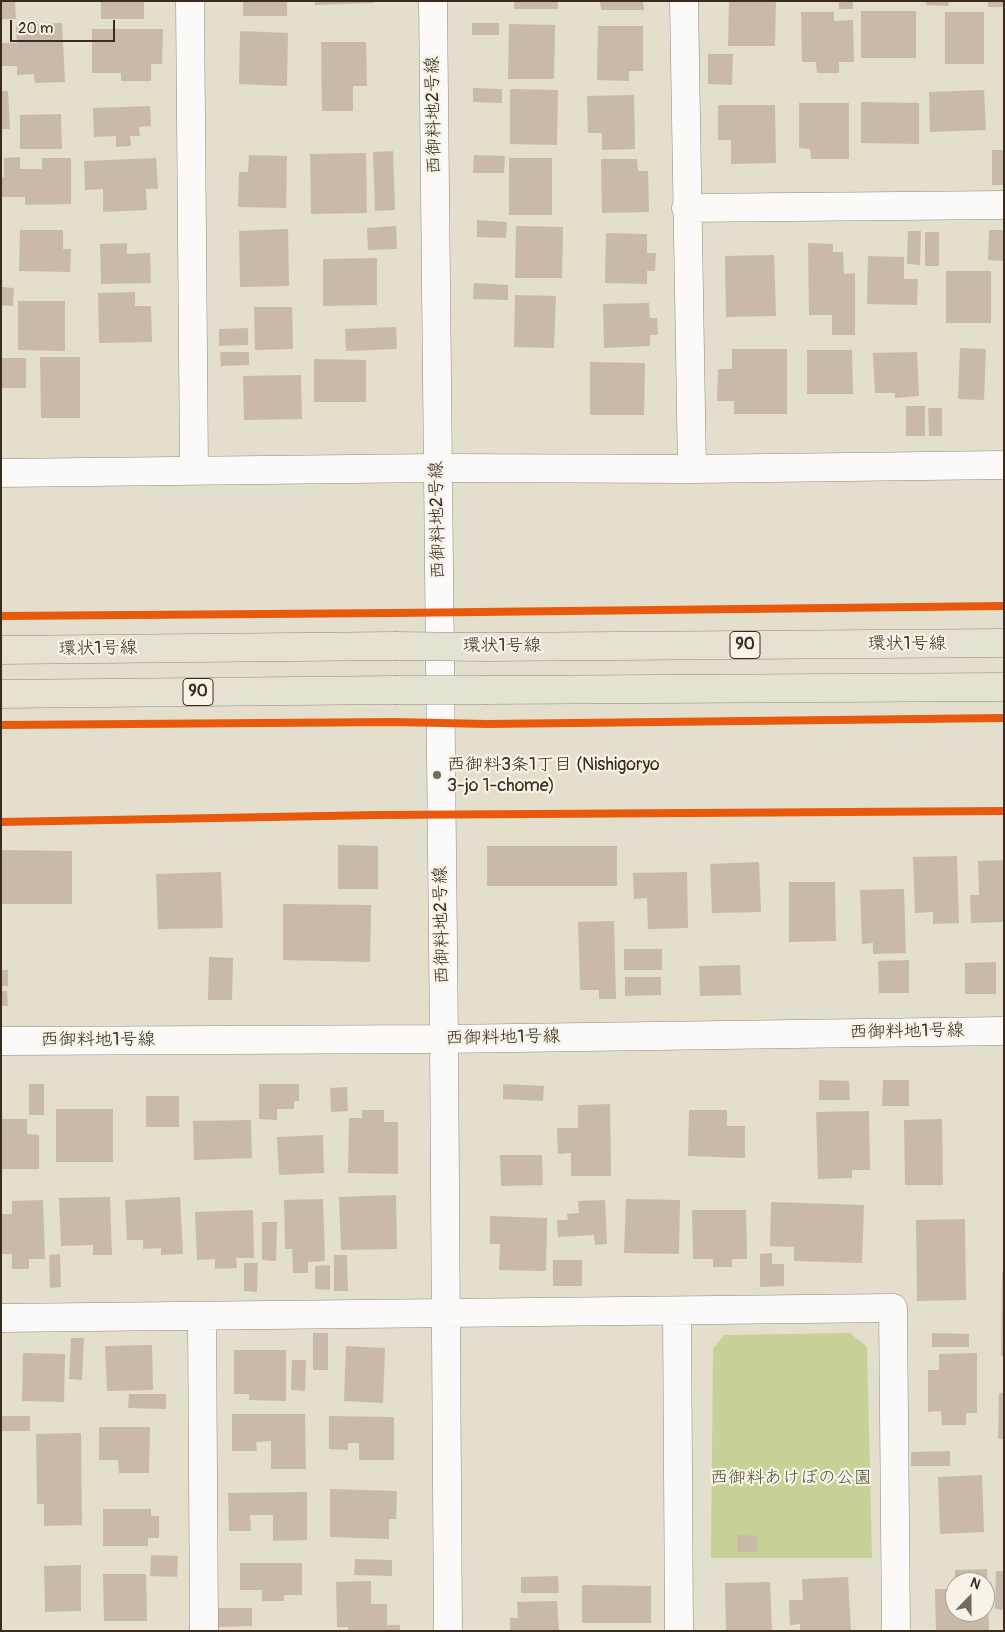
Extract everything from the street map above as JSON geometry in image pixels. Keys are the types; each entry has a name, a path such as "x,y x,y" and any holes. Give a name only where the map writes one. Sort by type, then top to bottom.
{"main road":[{"name":"環状1号線","path":"1,650 1004,643"},
{"name":"90","path":"1,694 1004,687"}],"street":[{"path":"190,1 194,470"},
{"name":"西御料地2号線","path":"433,1 448,1631"},
{"path":"684,1 686,208 692,469"},
{"path":"686,208 1004,205"},
{"path":"1,474 194,470 438,468 692,469 1004,465"},
{"name":"西御料地1号線","path":"1,1041 444,1039 1004,1031"},
{"path":"1,1318 893,1308 896,1631"},
{"path":"676,1311 679,1631"},
{"path":"202,1316 204,1631"}],"green space":[{"name":"西御料あけぼの公園","path":"850,1333 867,1347 872,1558 711,1558 713,1349 724,1335"}],"building":[{"path":"1,1 15,1 16,19 1,19"},
{"path":"101,1 144,1 144,19 101,19"},
{"path":"243,1 287,1 287,16 243,16"},
{"path":"315,1 374,1 374,3 315,5"},
{"path":"514,1 558,1 558,9 514,9"},
{"path":"600,1 643,1 644,10 601,10"},
{"path":"729,1 776,1 775,46 728,46"},
{"path":"839,1 853,1 853,9 839,9"},
{"path":"926,1 949,1 948,6 926,5"},
{"path":"988,1 1004,1 1004,7 988,7"},
{"path":"861,11 916,11 916,58 861,58"},
{"path":"801,12 834,12 834,21 853,20 854,62 839,62 839,73 817,73 816,62 802,62"},
{"path":"945,12 984,12 984,64 945,64"},
{"path":"62,23 65,82 35,83 34,74 17,75 17,66 1,66 1,43 17,43 16,25"},
{"path":"472,23 499,23 499,35 472,35"},
{"path":"509,24 555,25 554,79 508,79"},
{"path":"598,26 643,26 643,71 629,71 629,81 597,80"},
{"path":"92,29 163,29 162,64 151,64 151,81 121,81 121,73 92,73"},
{"path":"240,31 288,33 287,86 239,84"},
{"path":"321,42 366,42 367,86 353,86 353,111 322,111"},
{"path":"708,54 733,54 732,85 708,84"},
{"path":"473,88 502,89 502,103 473,102"},
{"path":"510,89 558,90 557,145 510,144"},
{"path":"984,90 986,130 930,132 929,92"},
{"path":"1,91 8,91 10,129 1,129"},
{"path":"634,95 635,149 602,150 602,133 588,133 587,96"},
{"path":"861,102 919,103 919,144 861,143"},
{"path":"799,103 849,103 849,159 811,159 810,149 799,148"},
{"path":"718,105 775,105 776,163 731,164 731,140 718,140"},
{"path":"150,106 151,126 139,127 140,136 130,136 131,146 116,147 116,136 94,137 93,108"},
{"path":"61,114 62,149 20,149 20,115"},
{"path":"992,150 1004,150 1004,185 992,185"},
{"path":"393,151 395,210 375,211 373,152"},
{"path":"366,153 367,213 311,214 310,154"},
{"path":"249,155 287,156 286,208 238,207 239,172 248,172"},
{"path":"474,155 505,156 504,173 473,173"},
{"path":"20,157 20,169 42,169 42,158 71,158 71,204 25,205 25,197 1,197 1,177 4,177 4,158"},
{"path":"156,158 158,189 146,189 147,210 103,212 103,189 85,190 84,161"},
{"path":"509,158 552,158 552,215 509,215"},
{"path":"601,159 637,159 638,171 648,171 649,212 602,213"},
{"path":"477,220 507,222 506,238 477,237"},
{"path":"396,226 397,249 368,250 367,228"},
{"path":"516,226 563,227 562,278 515,278"},
{"path":"288,229 289,286 240,287 239,231"},
{"path":"20,230 63,230 63,249 71,249 70,272 19,271"},
{"path":"989,230 1004,230 1004,261 988,260"},
{"path":"908,231 921,231 920,265 907,264"},
{"path":"925,232 939,232 939,266 925,266"},
{"path":"606,233 647,234 647,253 656,253 655,271 647,271 647,284 605,283"},
{"path":"127,243 127,254 150,253 151,283 101,284 100,244"},
{"path":"808,243 833,244 833,252 843,252 844,274 855,273 855,335 832,335 832,315 809,315"},
{"path":"774,255 776,316 726,317 725,256"},
{"path":"868,256 904,257 904,279 918,279 917,305 867,304"},
{"path":"377,258 377,305 323,306 323,259"},
{"path":"946,271 991,271 991,323 946,323"},
{"path":"474,283 508,285 508,300 473,299"},
{"path":"1,287 14,288 13,306 1,305"},
{"path":"135,292 135,306 151,306 152,342 99,343 98,293"},
{"path":"515,295 556,296 554,348 514,347"},
{"path":"18,301 65,301 65,351 18,350"},
{"path":"649,303 650,318 657,318 658,335 650,335 650,346 604,348 603,304"},
{"path":"254,307 292,307 293,349 255,350"},
{"path":"396,327 397,349 346,351 345,329"},
{"path":"248,328 248,345 219,346 219,329"},
{"path":"960,348 986,349 984,400 958,399"},
{"path":"732,349 787,349 787,414 734,414 734,401 717,401 718,369 732,369"},
{"path":"807,350 852,350 853,394 807,394"},
{"path":"220,352 249,352 249,365 221,366"},
{"path":"917,352 919,396 895,398 895,393 875,393 873,353"},
{"path":"40,357 80,357 80,418 41,418"},
{"path":"1,358 26,358 26,388 1,388"},
{"path":"314,359 366,360 366,402 314,402"},
{"path":"590,362 645,363 644,415 590,415"},
{"path":"301,375 302,419 244,420 243,376"},
{"path":"906,406 925,406 925,436 906,436"},
{"path":"928,408 942,408 942,436 929,436"},
{"path":"338,845 378,846 378,889 338,889"},
{"path":"487,846 617,846 617,886 487,886"},
{"path":"2,850 72,851 72,904 2,904"},
{"path":"957,856 959,923 933,924 933,912 915,913 913,857"},
{"path":"1004,860 1004,922 971,923 970,895 979,895 978,861"},
{"path":"759,862 761,912 712,913 710,864"},
{"path":"221,872 223,928 158,929 156,874"},
{"path":"687,872 688,928 648,929 647,898 634,899 633,873"},
{"path":"789,882 835,882 836,941 789,942"},
{"path":"904,889 906,953 873,954 873,943 862,944 860,890"},
{"path":"283,904 371,905 370,962 283,960"},
{"path":"614,921 616,999 599,999 599,990 580,990 578,922"},
{"path":"624,949 662,949 662,970 624,970"},
{"path":"209,957 233,958 232,1000 208,1000"},
{"path":"909,960 909,993 879,993 878,961"},
{"path":"996,962 996,994 965,994 965,963"},
{"path":"740,965 741,995 700,996 699,966"},
{"path":"1,970 8,970 8,986 1,986"},
{"path":"625,977 661,977 661,995 625,996"},
{"path":"1,991 7,991 8,1006 1,1006"},
{"path":"819,1080 849,1081 850,1100 819,1100"},
{"path":"883,1080 909,1080 909,1106 882,1106"},
{"path":"29,1084 44,1084 44,1115 29,1115"},
{"path":"259,1084 299,1084 299,1101 294,1101 294,1109 277,1109 277,1120 259,1119"},
{"path":"503,1084 544,1086 543,1101 503,1099"},
{"path":"347,1087 348,1111 331,1112 330,1088"},
{"path":"146,1096 179,1096 179,1127 146,1127"},
{"path":"610,1104 611,1176 571,1176 571,1153 558,1154 557,1128 578,1128 578,1105"},
{"path":"56,1109 113,1109 113,1162 56,1162"},
{"path":"362,1110 384,1110 384,1122 398,1122 398,1174 348,1173 349,1118 362,1118"},
{"path":"689,1110 727,1110 727,1126 745,1126 745,1158 688,1156"},
{"path":"869,1111 870,1170 852,1170 852,1178 818,1179 816,1112"},
{"path":"1,1119 27,1119 27,1134 39,1135 39,1169 1,1169"},
{"path":"942,1119 943,1185 905,1185 904,1120"},
{"path":"251,1120 252,1158 194,1160 193,1121"},
{"path":"323,1135 324,1173 279,1175 277,1137"},
{"path":"500,1155 542,1155 543,1185 501,1186"},
{"path":"396,1195 397,1249 341,1250 339,1197"},
{"path":"110,1197 112,1255 93,1255 93,1245 61,1246 59,1198"},
{"path":"180,1197 183,1254 161,1255 161,1248 143,1249 143,1240 127,1240 125,1200"},
{"path":"323,1199 325,1261 308,1262 308,1273 293,1273 292,1249 285,1249 284,1200"},
{"path":"626,1199 680,1200 679,1254 624,1253"},
{"path":"43,1200 45,1259 29,1259 29,1269 12,1269 12,1254 1,1254 1,1214 12,1214 12,1201"},
{"path":"605,1200 607,1244 595,1245 594,1235 558,1237 557,1220 568,1220 567,1214 579,1213 578,1201"},
{"path":"771,1202 864,1205 862,1263 794,1261 794,1247 770,1246"},
{"path":"253,1210 254,1258 236,1258 237,1268 215,1269 215,1259 197,1260 195,1212"},
{"path":"692,1210 746,1210 747,1259 732,1259 732,1267 713,1267 713,1259 693,1259"},
{"path":"490,1216 547,1218 546,1271 499,1270 500,1244 490,1244"},
{"path":"965,1219 966,1300 917,1301 916,1220"},
{"path":"262,1222 277,1222 276,1261 262,1260"},
{"path":"772,1253 772,1264 784,1264 784,1286 760,1287 760,1254"},
{"path":"60,1254 61,1287 50,1288 49,1255"},
{"path":"334,1255 347,1255 348,1291 334,1291"},
{"path":"553,1260 582,1260 582,1286 553,1286"},
{"path":"244,1263 258,1263 257,1292 244,1291"},
{"path":"330,1265 330,1290 315,1289 315,1266"},
{"path":"1002,1272 1004,1272 1004,1356 1001,1356"},
{"path":"313,1333 328,1333 328,1370 313,1370"},
{"path":"932,1333 969,1334 969,1347 932,1347"},
{"path":"71,1338 84,1338 82,1380 69,1379"},
{"path":"152,1345 153,1390 107,1391 105,1346"},
{"path":"346,1346 385,1348 383,1403 344,1401"},
{"path":"234,1350 286,1350 286,1401 249,1400 249,1394 234,1394"},
{"path":"23,1353 65,1354 64,1402 22,1401"},
{"path":"977,1353 977,1413 966,1413 966,1425 942,1425 941,1411 928,1412 928,1370 939,1370 939,1354"},
{"path":"292,1360 306,1360 305,1391 291,1390"},
{"path":"999,1393 1004,1393 1004,1439 998,1439"},
{"path":"129,1394 166,1394 166,1409 128,1408"},
{"path":"232,1414 305,1414 306,1469 271,1469 271,1441 256,1442 257,1451 232,1451"},
{"path":"1,1416 30,1416 30,1431 1,1431"},
{"path":"329,1416 394,1417 394,1460 359,1460 359,1443 348,1443 348,1450 329,1449"},
{"path":"99,1427 150,1427 149,1473 119,1473 118,1460 99,1460"},
{"path":"81,1433 82,1525 44,1526 44,1504 37,1504 36,1434"},
{"path":"950,1451 950,1466 911,1466 911,1452"},
{"path":"982,1475 984,1532 940,1534 938,1477"},
{"path":"330,1489 397,1491 396,1519 389,1519 389,1539 330,1537"},
{"path":"307,1492 307,1540 273,1541 273,1515 250,1515 251,1531 229,1531 228,1493"},
{"path":"103,1509 151,1509 151,1516 159,1516 159,1538 148,1538 148,1546 103,1546"},
{"path":"738,1535 757,1536 757,1552 737,1552"},
{"path":"151,1555 178,1556 177,1577 150,1576"},
{"path":"355,1559 392,1560 392,1576 354,1575"},
{"path":"240,1563 302,1563 302,1595 284,1595 284,1601 262,1601 262,1590 240,1590"},
{"path":"81,1565 81,1611 45,1612 44,1566"},
{"path":"987,1569 987,1572 955,1572 955,1570"},
{"path":"996,1571 1004,1571 1004,1610 995,1609"},
{"path":"103,1574 146,1574 147,1621 104,1621"},
{"path":"558,1576 559,1593 521,1593 521,1577"},
{"path":"848,1577 851,1631 800,1631 800,1624 790,1625 789,1600 803,1600 802,1579"},
{"path":"371,1581 371,1604 387,1604 387,1625 400,1625 400,1631 348,1631 348,1627 337,1627 336,1582"},
{"path":"770,1582 772,1631 726,1631 725,1583"},
{"path":"582,1585 651,1586 651,1623 582,1623"},
{"path":"935,1589 945,1589 945,1622 989,1622 989,1631 936,1631"},
{"path":"557,1601 559,1631 510,1631 510,1618 518,1618 517,1602"},
{"path":"218,1608 252,1608 252,1626 218,1627"}],"cycle path":[{"path":"1,616 1004,606"},
{"path":"1,725 394,722 487,724 1004,718"},
{"path":"1,822 377,815 1004,811"}],"place":[{"name":"西御料3条1丁目 (Nishigoryo 3-jo 1-chome)","path":"437,775"}]}
